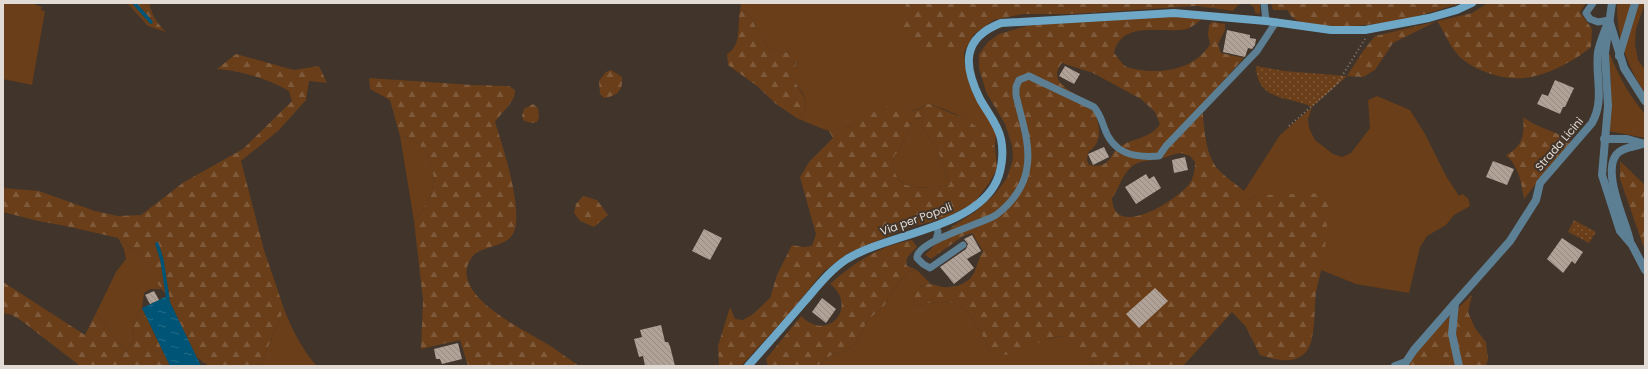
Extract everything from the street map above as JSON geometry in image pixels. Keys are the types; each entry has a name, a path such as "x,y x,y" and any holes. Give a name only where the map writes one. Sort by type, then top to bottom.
{"main road":[{"name":"Via per Popoli","path":"748,366 825,277 846,260 874,246 936,226 970,209 994,187 999,175 1002,148 1001,139 998,128 974,85 969,62 971,47 976,37 986,29 1001,23 1154,14 1190,14 1276,22 1331,30 1370,30 1429,18 1457,10 1472,3"}],"street":[{"path":"1612,3 1605,53 1608,85 1602,166 1604,184 1620,231 1632,245"},
{"path":"1619,56 1635,3"},
{"path":"1609,20 1624,68 1645,102"},
{"name":"Strada Licini","path":"1395,366 1406,362 1414,350 1510,241 1536,200 1540,183 1588,130 1595,119 1599,97 1598,53 1609,20"},
{"path":"1604,139 1627,139 1644,144"},
{"path":"1644,144 1620,151 1614,159 1612,169 1614,190 1632,245 1645,270"},
{"path":"1455,303 1452,334 1459,366"}],"lane":[{"path":"1264,3 1266,21"},
{"path":"1593,3 1586,13 1590,19 1598,22 1609,20"},
{"path":"963,245 936,265 927,268 917,258 917,254 936,240 995,215 1017,193 1025,179 1028,153 1016,95 1016,88 1019,80 1029,76 1094,107 1099,113 1103,126 1112,143 1120,150 1131,155 1144,157 1159,156 1166,146 1257,51 1276,22"},
{"path":"936,226 938,232 936,240"}],"path":[{"path":"1289,126 1337,84 1360,50 1370,30"}],"green space":[{"path":"3,3 31,3 42,7 41,10 45,11 32,85 3,79"},
{"path":"127,3 149,3 155,19 166,32 148,26"},
{"path":"741,3 906,3 904,15 945,52 964,52 965,65 996,131 995,147 973,124 957,115 927,103 915,110 905,110 891,106 853,125 830,131 798,119 804,111 806,104 805,98 793,76 794,68 798,62 790,53 771,50 763,40 748,13 740,10"},
{"path":"906,3 1215,3 1212,8 1196,6 1072,14 1023,14 994,20 974,34 964,52 956,52 928,50 913,43 903,28"},
{"path":"1215,3 1247,3 1238,5 1233,11 1212,8"},
{"path":"1247,3 1260,3 1260,14 1255,13 1254,7"},
{"path":"1271,3 1461,3 1391,22 1355,26 1337,26 1302,22 1292,17 1287,10 1273,10"},
{"path":"1488,3 1586,3 1580,12 1592,29 1591,47 1568,63 1551,71 1525,78 1508,78 1480,70 1464,60 1452,47 1437,21 1472,13"},
{"path":"1617,3 1645,3 1636,29 1635,44 1638,60 1645,70 1645,93 1633,72 1624,50 1618,27"},
{"path":"740,10 748,13 763,40 771,50 790,53 798,57 793,75 804,96 806,106 798,119 776,104 757,86 728,65 727,54 732,50 737,41"},
{"path":"1168,16 1203,18 1187,29 1145,30 1126,36 1118,42 1114,53 1123,65 1138,70 1162,71 1185,66 1195,60 1210,44 1208,35 1209,25 1212,22 1225,24 1225,30 1218,44 1221,53 1244,58 1202,104 1206,143 1214,164 1224,175 1244,191 1244,201 1259,195 1329,193 1323,262 1316,292 1314,329 1311,343 1304,354 1292,360 1272,359 1260,355 1246,327 1232,312 1183,366 1094,366 1085,352 1076,343 1068,338 1060,336 1043,341 1015,353 993,356 973,319 956,304 936,302 916,305 913,299 919,288 922,286 930,284 943,287 952,287 970,279 983,251 972,233 963,236 931,259 925,255 953,226 975,212 995,194 1007,178 1013,159 1012,145 1005,124 986,92 979,68 979,54 988,42 999,34 1030,25","holes":["1062,63 1093,73 1141,99 1155,112 1160,124 1146,136 1124,144 1118,148 1104,164 1097,166 1089,165 1087,161 1088,152 1097,142 1099,136 1098,123 1092,104 1065,88 1060,83 1057,77 1058,70","1181,153 1190,156 1195,162 1194,170 1190,183 1173,199 1160,207 1134,217 1123,216 1115,210 1112,198 1124,176 1133,165"]},
{"path":"1436,22 1393,43 1375,70 1363,77 1347,76 1363,51 1375,36"},
{"path":"236,54 294,70 319,66 327,83 309,81 306,100 278,131 241,161 264,250 284,309 260,366 209,366 196,357 167,296 156,282 139,254 118,238 3,212 3,188 39,191 95,211 118,216 141,215 184,182 243,149 292,101 289,91 272,83 254,76 217,69"},
{"path":"1610,54 1625,86 1645,114 1645,138 1609,131 1611,82 1608,56"},
{"path":"1256,66 1285,71 1347,76 1312,107 1284,99 1268,92 1262,86 1258,78"},
{"path":"611,70 622,77 621,86 616,94 604,98 600,94 599,81 606,72"},
{"path":"369,78 509,86 515,90 511,103 495,122 511,178 516,211 516,224 513,234 509,239 499,245 476,253 472,257 467,270 469,284 477,296 490,308 579,366 468,366 460,340 421,349 423,300 414,221 423,209 430,195 433,185 432,168 427,153 422,147 408,138 400,136 390,100 370,89"},
{"path":"1377,96 1410,110 1425,134 1446,176 1459,196 1462,194 1468,198 1470,206 1454,215 1446,225 1427,236 1420,247 1409,293 1356,284 1321,270 1326,230 1259,195 1244,201 1244,191 1280,135 1312,107 1308,119 1309,128 1315,140 1333,154 1342,157 1351,153 1370,128 1368,100"},
{"path":"927,103 968,120 985,134 995,147 997,169 989,183 974,203 947,217 908,228 848,253 823,272 787,316 741,366 719,366 718,346 730,307 735,319 743,320 753,314 770,298 777,275 792,245 803,247 812,246 816,234 800,177 809,162 833,138 829,131 848,127 884,107 894,106 908,110 917,110 922,108","holes":["922,118 922,127 938,150 950,185 918,188 904,184 898,179 895,172 894,156 903,144 913,120"]},
{"path":"533,104 538,108 539,117 537,122 532,123 524,121 522,116 524,109"},
{"path":"1523,117 1573,142 1550,166 1524,199 1517,169 1506,155 1516,148 1521,140 1523,135"},
{"path":"923,118 922,127 938,150 950,185 919,188 904,184 898,179 895,172 894,156 903,144 910,125 913,120"},
{"path":"400,136 416,142 422,147 427,153 432,168 433,185 430,195 423,209 414,221"},
{"path":"1620,161 1645,185 1644,248 1620,179"},
{"path":"583,196 597,200 608,215 594,227 580,221 574,213 576,204"},
{"path":"1574,220 1596,232 1589,243 1568,232"},
{"path":"118,238 139,254 161,289 150,289 144,293 142,308 133,322 134,340 126,352 96,313 116,272 126,259 124,249"},
{"path":"912,240 917,247 906,260 906,263 907,266 917,270 907,272 895,287 884,306 868,320 855,344 846,351 833,354 817,366 768,366 766,359 801,316 812,324 822,326 830,324 837,318 841,311 841,302 838,293 830,284 868,256 889,246"},
{"path":"917,270 930,283 921,286 913,299 916,305 936,302 956,304 973,319 993,356 1043,340 1067,337 1079,345 1094,366 817,366 833,354 846,351 855,344 868,320 884,306 895,287 907,272"},
{"path":"3,282 85,335 96,313 126,352 134,340 133,322 142,308 170,366 80,366 22,321 12,315 3,313"},
{"path":"1472,295 1468,312 1475,328 1486,342 1488,359 1486,366 1448,366 1441,353 1433,353 1413,366 1395,366 1416,350"},
{"path":"284,309 297,338 316,365 315,366 260,366"},
{"path":"1433,353 1441,353 1448,366 1412,366"}],"water":[{"path":"167,296 201,366 170,366 142,308"}],"building":[{"path":"1227,30 1250,35 1250,38 1256,39 1255,45 1252,49 1248,48 1245,57 1223,52"},
{"path":"1065,66 1080,74 1074,84 1059,76"},
{"path":"1555,80 1574,88 1560,114 1537,104 1542,94 1548,96"},
{"path":"1104,147 1109,157 1093,165 1088,154"},
{"path":"1185,157 1188,170 1174,173 1172,160"},
{"path":"1493,161 1514,169 1507,185 1486,177"},
{"path":"1146,174 1149,179 1154,176 1161,188 1136,204 1125,187"},
{"path":"704,229 722,238 710,260 692,251"},
{"path":"972,235 981,251 967,259 974,268 954,284 940,267 966,249 968,244 964,239"},
{"path":"1562,238 1583,252 1575,264 1572,261 1563,273 1547,259"},
{"path":"1155,288 1168,301 1139,328 1126,314"},
{"path":"154,291 159,300 150,304 145,295"},
{"path":"822,298 836,309 826,323 812,312"},
{"path":"661,325 665,342 668,342 670,346 675,366 645,366 643,356 639,357 634,339 642,337 640,330"},
{"path":"458,343 462,359 442,364 440,359 436,359 434,349"}],"waterway":[{"path":"134,3 151,22"},
{"path":"157,244 162,260 168,300"}]}
